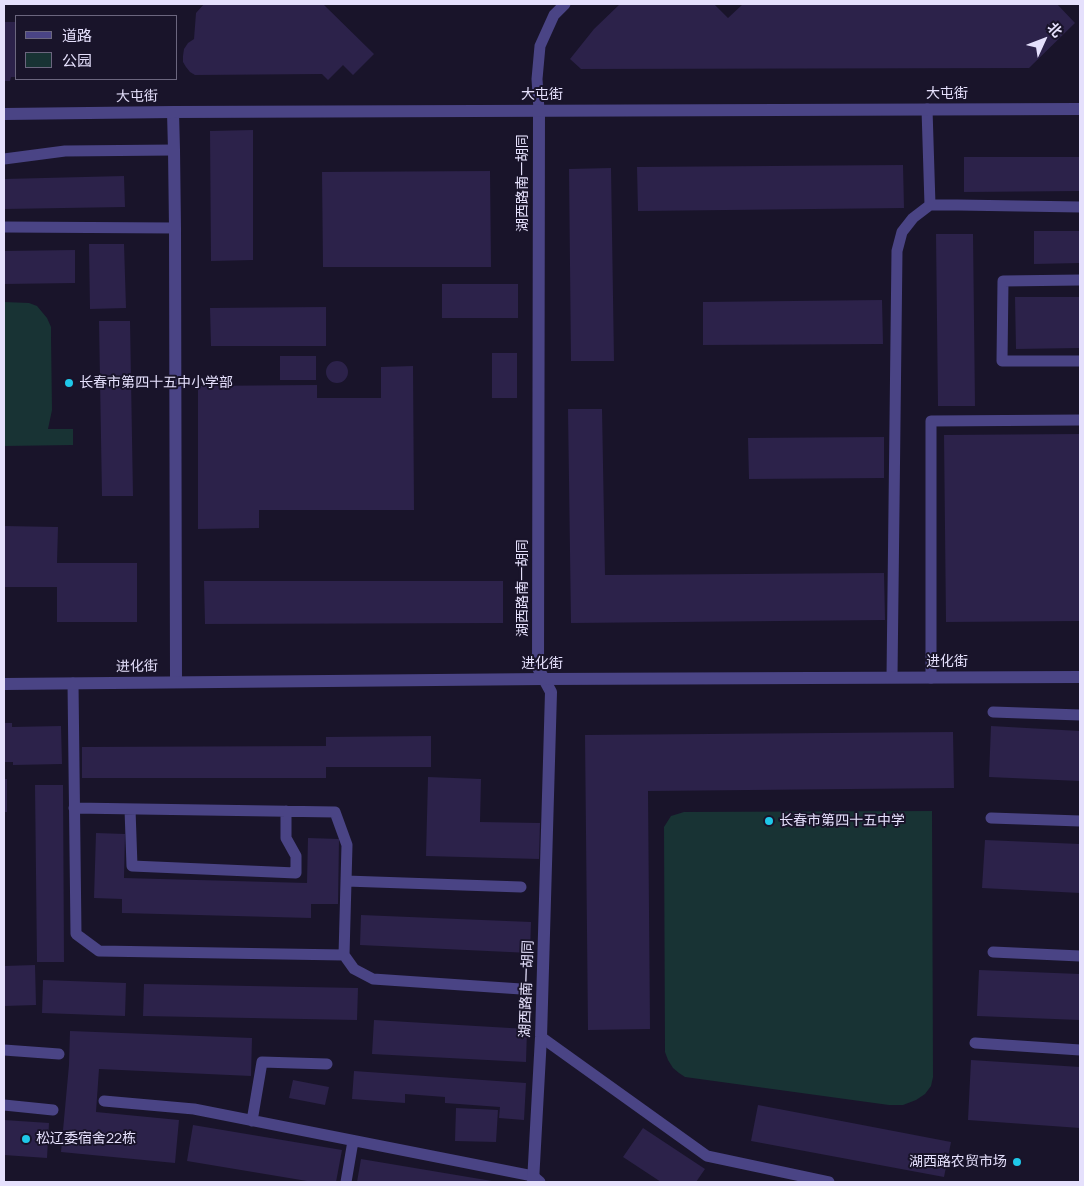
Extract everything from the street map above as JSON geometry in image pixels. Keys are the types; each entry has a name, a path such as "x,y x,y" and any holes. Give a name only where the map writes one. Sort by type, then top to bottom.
{"street":[{"name":"大屯街","path":"4,114 539,110 1080,109"},
{"name":"湖西路南一胡同","path":"535,1180 551,692 538,668 539,110"},
{"path":"173,112 176,682"},
{"name":"进化街","path":"4,684 1080,677"}],"lane":[{"path":"539,110 537,79 540,46 554,15 565,4"},
{"path":"927,109 930,205"},
{"path":"4,159 65,151 174,150"},
{"path":"892,677 897,251 902,232 913,218 930,205 1080,207"},
{"path":"4,227 175,228"},
{"path":"1080,280 1003,281 1002,361 1080,361"},
{"path":"931,678 931,421 1080,420"},
{"path":"73,683 76,934 99,951 344,955"},
{"path":"992,712 1080,715"},
{"path":"74,808 335,812 347,844 344,955 354,969 373,979 521,989"},
{"path":"130,809 132,866 296,873 296,856 286,838 286,811"},
{"path":"991,818 1080,821"},
{"path":"346,881 521,887"},
{"path":"993,952 1080,956"},
{"path":"541,1037 707,1156 829,1182"},
{"path":"975,1043 1080,1050"},
{"path":"4,1050 59,1054"},
{"path":"252,1121 262,1062 327,1064"},
{"path":"104,1101 194,1109 535,1180"},
{"path":"4,1106 53,1110"},
{"path":"346,1182 353,1141"}],"green space":[{"path":"4,302 29,303 37,306 47,318 51,327 52,410 48,429 73,429 73,445 4,446"},
{"path":"932,811 933,1077 931,1086 925,1094 903,1105 889,1105 685,1077 673,1068 665,1052 664,827 671,816 684,812"}],"building":[{"path":"204,4 323,4 374,54 353,75 343,65 328,80 322,74 195,75 186,67 183,62 183,56 184,49 194,39 196,13"},
{"path":"620,4 714,4 728,18 743,4 1057,4 1075,23 1029,68 581,69 570,59 594,29"},
{"path":"4,22 15,22 15,77 11,77 10,81 4,81"},
{"path":"253,130 253,260 211,261 210,131"},
{"path":"964,157 1080,157 1080,191 964,192"},
{"path":"903,165 904,208 638,211 637,167"},
{"path":"611,168 614,361 571,361 569,169"},
{"path":"490,171 491,267 323,267 322,172"},
{"path":"124,176 125,207 4,209 4,179"},
{"path":"1034,231 1080,231 1080,263 1034,264"},
{"path":"936,234 973,234 975,406 938,406"},
{"path":"89,244 124,244 126,308 90,309"},
{"path":"75,250 75,283 4,284 4,251"},
{"path":"442,284 518,284 518,318 442,318"},
{"path":"1015,297 1080,297 1080,348 1016,349"},
{"path":"882,300 883,344 703,345 703,302"},
{"path":"326,307 326,346 211,346 210,308"},
{"path":"99,321 130,321 133,496 102,496"},
{"path":"492,353 517,353 517,398 492,398"},
{"path":"280,356 316,356 316,380 280,380"},
{"path":"337,361 345,364 348,372 345,380 337,383 329,380 326,372 329,364"},
{"path":"413,366 414,510 259,510 259,528 198,529 198,386 317,385 317,398 381,398 381,367"},
{"path":"568,409 602,409 605,575 884,573 885,620 571,623"},
{"path":"1080,434 1080,621 946,622 944,435"},
{"path":"884,437 884,478 749,479 748,438"},
{"path":"4,526 58,527 57,563 137,563 137,622 57,622 57,587 4,587"},
{"path":"204,581 503,581 503,623 205,624"},
{"path":"4,723 12,723 12,727 61,726 62,764 13,765 13,762 4,762"},
{"path":"991,726 1080,731 1080,781 989,777"},
{"path":"953,732 954,788 648,791 650,1029 588,1030 585,735"},
{"path":"431,736 431,767 326,767 326,778 82,778 82,747 326,746 326,737"},
{"path":"428,777 481,779 480,822 540,823 539,859 426,856"},
{"path":"4,779 7,779 7,812 4,812"},
{"path":"35,785 63,785 64,962 37,962"},
{"path":"96,833 125,834 124,878 307,883 308,838 339,839 338,904 311,904 311,918 122,913 122,899 94,898"},
{"path":"985,840 1080,844 1080,893 982,888"},
{"path":"361,915 531,922 530,953 360,945"},
{"path":"35,965 36,1005 4,1006 4,966"},
{"path":"979,970 1080,974 1080,1020 977,1016"},
{"path":"43,980 126,983 125,1016 42,1013"},
{"path":"144,984 358,988 357,1020 143,1016"},
{"path":"374,1020 527,1029 526,1062 372,1054"},
{"path":"70,1031 252,1038 251,1076 99,1069 96,1112 179,1120 175,1163 61,1152 69,1065"},
{"path":"971,1060 1080,1067 1080,1128 968,1120"},
{"path":"354,1071 526,1083 524,1120 499,1118 500,1107 445,1103 445,1097 405,1094 405,1103 352,1099"},
{"path":"293,1080 329,1087 325,1105 289,1098"},
{"path":"758,1105 951,1142 944,1177 751,1141"},
{"path":"456,1108 498,1110 496,1142 455,1141"},
{"name":"松辽委宿舍22栋","path":"4,1120 49,1123 47,1158 4,1155"},
{"path":"193,1125 342,1150 336,1182 313,1182 187,1161"},
{"path":"643,1128 705,1169 696,1182 661,1182 623,1157"},
{"path":"361,1159 492,1181 492,1182 357,1182"}],"place":[{"name":"长春市第四十五中小学部","path":"69,383"},
{"name":"长春市第四十五中学","path":"769,821"},
{"name":"松辽委宿舍22栋","path":"26,1139"},
{"name":"湖西路农贸市场","path":"1017,1162"}]}
